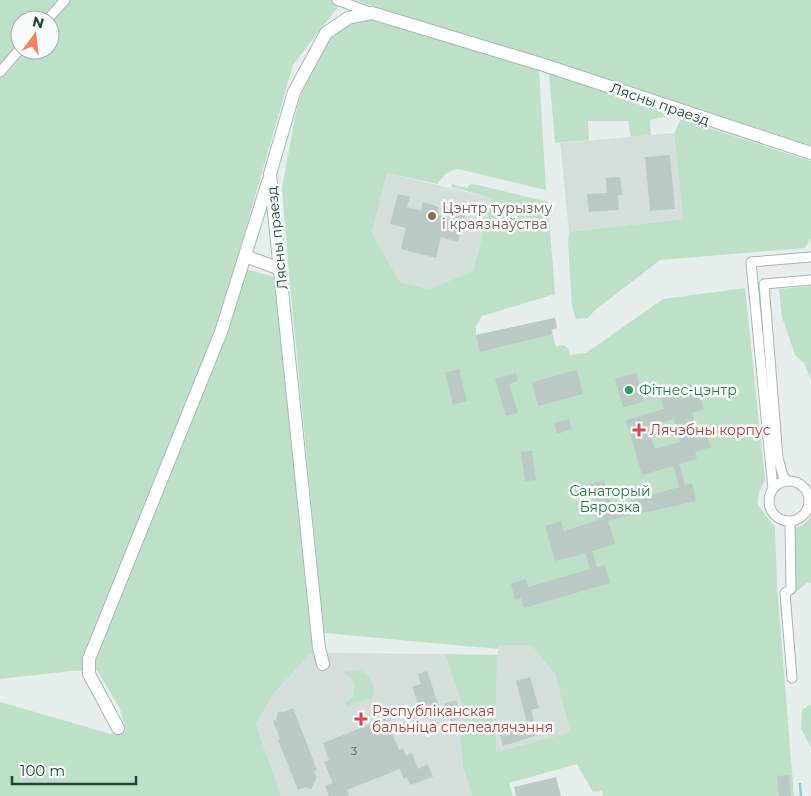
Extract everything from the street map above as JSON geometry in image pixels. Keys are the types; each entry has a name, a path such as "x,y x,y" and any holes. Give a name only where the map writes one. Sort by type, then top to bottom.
{"street":[{"path":"56,10 65,0"},
{"path":"337,0 372,13"},
{"name":"Лясны праезд","path":"323,664 319,648 270,174 294,92 326,33 348,18 372,13 544,65 811,154"},
{"path":"0,72 10,60"},
{"path":"118,728 89,674 89,659 220,332 246,256 270,174"},
{"path":"246,256 280,270"},
{"path":"773,488 779,483 794,481 805,488 810,500 806,512 790,522 779,519 771,510 769,499 773,488 751,262 811,257"},
{"path":"787,481 783,476 778,458 764,284 811,280"},
{"path":"790,522 791,589 785,593 792,678"}],"shaded area":[{"path":"674,133 683,219 569,232 560,143"},
{"name":"Цэнтр турызму і краязнаўства","path":"387,173 492,198 473,271 429,289 400,282 372,233"},
{"path":"500,645 531,645 555,674 570,732 496,752 497,655"},
{"name":"Рэспубліканская бальніца спелеалячэння","path":"310,654 445,654 465,713 460,737 463,767 472,796 281,796 256,724 274,693"}],"green space":[{"path":"0,0 341,0 338,7 293,65 235,266 274,277 315,653 310,654 274,693 256,724 281,796 0,796 0,702 111,734 126,731 120,709 97,670 0,679"},
{"path":"354,0 811,0 811,146 773,133"},
{"name":"Санаторый Бярозка","path":"363,19 381,21 539,70 546,190 458,169 446,174 438,184 387,173 372,233 400,282 429,289 473,271 492,198 451,187 452,184 467,188 469,185 474,184 548,202 555,294 482,316 476,326 476,335 555,318 557,328 551,330 556,346 563,345 568,348 570,355 586,353 663,299 745,288 765,480 759,495 758,505 775,527 777,585 794,796 603,796 602,791 593,792 577,764 509,783 513,796 472,796 463,767 460,737 465,713 445,654 497,655 496,752 570,732 555,674 531,645 500,645 498,649 324,633 282,188 296,112 302,91 324,46 331,36 346,25"},
{"path":"549,73 670,115 650,120 651,135 631,137 628,121 588,121 589,140 555,143"},
{"path":"681,119 811,161 811,238 805,248 660,260 594,311 588,318 576,319 572,307 569,232 683,219 674,133"},
{"path":"811,286 811,380 804,363 795,355 782,317 779,289"},
{"path":"811,517 811,583 807,583 792,595 793,528 803,525"},
{"path":"360,670 372,682 374,689 373,697 347,707 345,703 353,697 355,684 349,676 342,672"},
{"path":"811,704 811,748 801,728 802,710"}],"building":[{"path":"670,155 675,209 650,211 645,157"},
{"path":"620,177 622,195 618,195 619,210 589,212 587,194 607,193 606,178"},
{"path":"398,194 410,197 407,207 421,211 423,202 439,207 437,215 452,219 455,209 466,212 458,242 441,237 436,258 401,249 406,228 390,224"},
{"path":"555,318 557,328 551,330 553,334 480,352 476,335"},
{"path":"459,369 467,401 453,405 445,373"},
{"path":"577,370 583,394 538,406 532,382"},
{"path":"516,373 518,381 509,384 518,413 506,416 495,379"},
{"name":"Фітнес-цэнтр","path":"636,373 644,402 623,407 615,379"},
{"path":"691,384 692,389 701,386 704,396 700,397 704,409 692,413 699,435 706,433 711,447 695,452 697,459 679,464 685,485 692,483 696,501 608,521 615,544 592,551 597,567 605,565 610,583 524,608 521,598 515,600 511,584 526,579 528,587 590,569 586,553 555,561 545,526 561,521 564,531 599,520 588,485 604,480 612,506 679,487 673,466 642,475 626,420 664,409 660,398 670,395 668,391","holes":["674,419 680,442 655,449 648,427"]},
{"path":"569,419 572,429 557,434 554,423"},
{"path":"532,451 536,480 525,481 521,452"},
{"path":"427,671 439,706 421,712 412,687 421,684 418,674"},
{"path":"530,677 539,708 531,710 538,735 503,746 499,731 527,723 516,681"},
{"path":"456,700 462,717 451,722 444,704"},
{"path":"293,708 317,770 314,771 317,777 311,789 306,787 298,790 278,740 280,739 273,721 276,720 278,712"},
{"name":"Рэспубліканская бальніца спелеалячэння","path":"386,718 399,750 403,749 406,756 412,753 418,769 428,764 433,777 410,785 407,777 404,779 400,769 347,790 349,796 329,796 325,786 333,783 324,762 329,760 323,743"},
{"path":"789,775 791,796 779,796 777,776"},
{"path":"556,777 561,796 516,796 514,787"}],"waterway":[{"path":"800,784 801,796"}],"place":[{"name":"Цэнтр турызму і краязнаўства","path":"432,216"},
{"name":"Фітнес-цэнтр","path":"629,390"},
{"name":"Лячэбны корпус","path":"639,430"},
{"name":"Рэспубліканская бальніца спелеалячэння","path":"361,719"}]}
